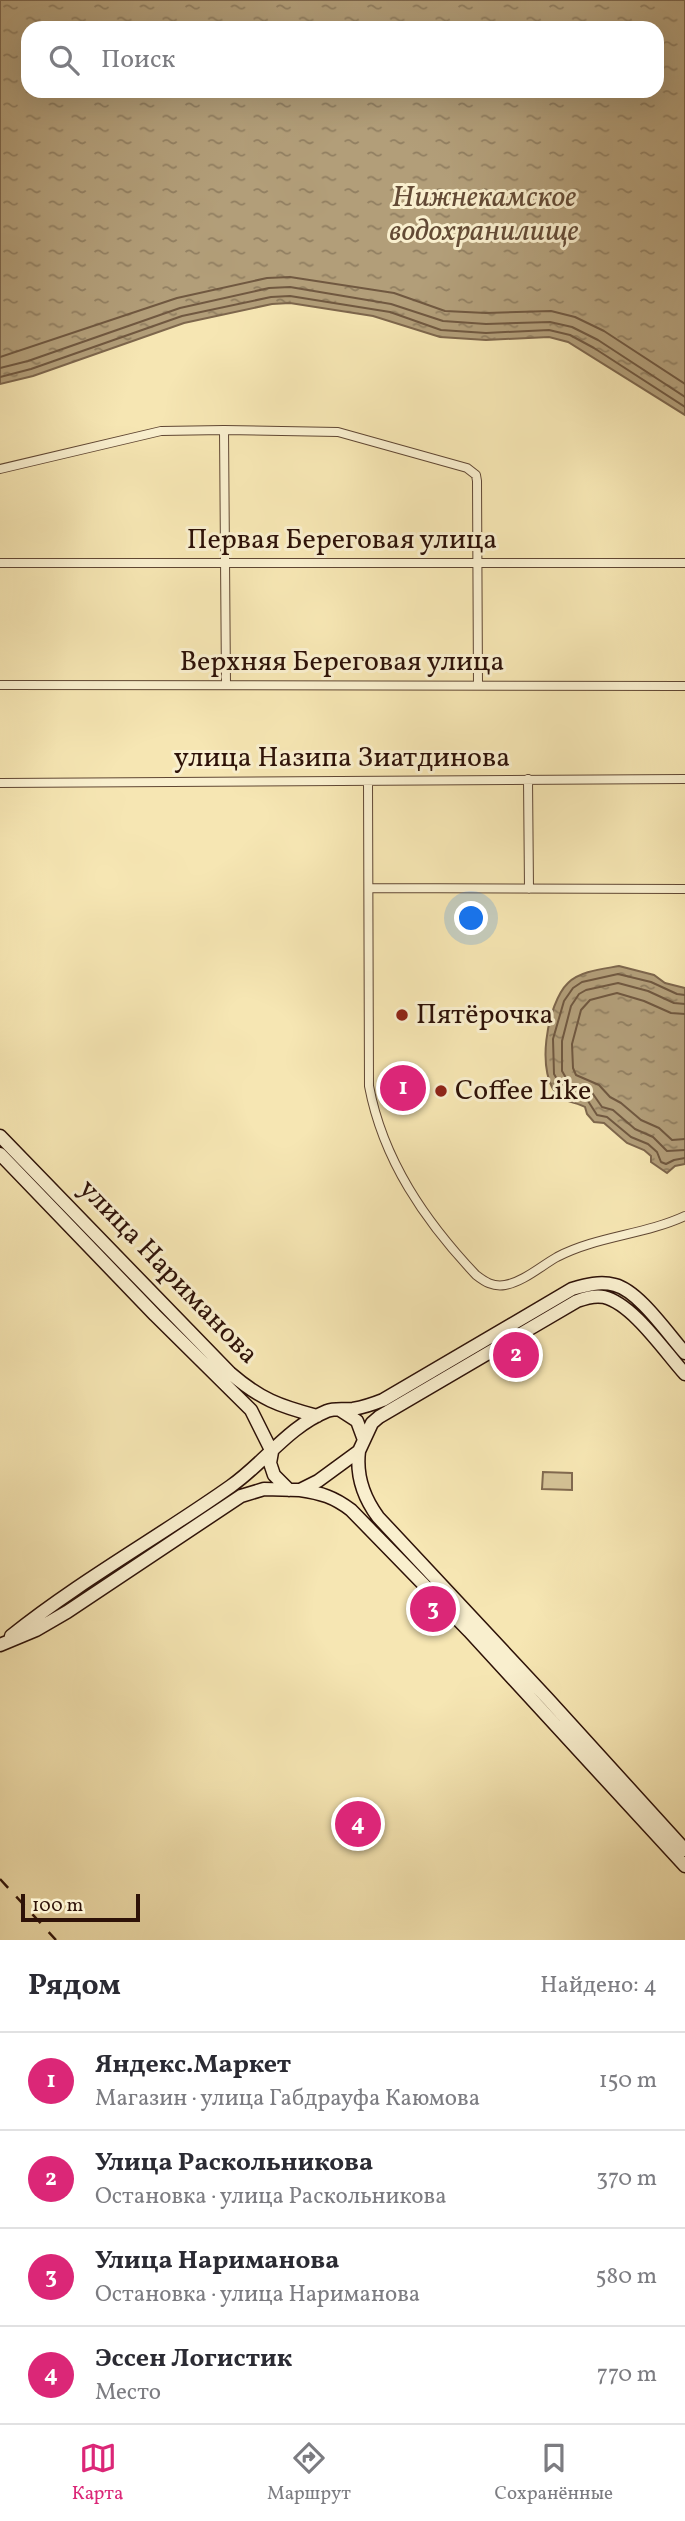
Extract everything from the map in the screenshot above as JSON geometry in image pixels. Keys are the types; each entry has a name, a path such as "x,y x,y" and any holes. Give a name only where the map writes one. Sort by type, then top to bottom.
{"main road":[{"name":"улица Нариманова","path":"0,1136 230,1373 253,1393 279,1405 317,1416"},
{"name":"улица Нариманова","path":"0,1154 251,1410 272,1452 270,1463 274,1475 295,1490"},
{"path":"0,1645 56,1602 233,1485 272,1452 284,1437 317,1416 328,1411 364,1407 383,1400 572,1289 592,1283 612,1284 629,1293 685,1353"},
{"path":"685,1374 626,1310 604,1297 587,1297 379,1417 372,1423 358,1462 361,1483 378,1517 685,1850"},
{"path":"340,1410 357,1421 362,1446"},
{"path":"295,1490 333,1471 362,1446"},
{"path":"0,1645 36,1630 67,1612 242,1496 264,1489 322,1493 337,1499 351,1510 419,1579 685,1866"}],"street":[{"path":"0,468 161,431 224,430 338,432 467,468 476,475 477,481 478,685"},
{"path":"224,430 226,685"},
{"name":"Первая Береговая улица","path":"0,563 685,563"},
{"name":"Верхняя Береговая улица","path":"0,685 685,686"},
{"path":"528,779 529,889"},
{"name":"улица Назипа Зиатдинова","path":"0,783 685,779"},
{"path":"368,780 369,1086 374,1108 403,1180 429,1222 484,1281 498,1285 512,1283 576,1248 652,1228 685,1216"},
{"path":"369,888 685,889"}],"shaded area":[{"path":"543,1472 572,1473 572,1490 542,1489"}],"water":[{"name":"Нижнекамское водохранилище","path":"0,0 685,0 685,415 568,342 549,337 486,340 440,337 373,316 290,303 272,304 184,323 33,376 0,384"},
{"path":"619,966 654,975 665,983 685,988 685,1164 675,1166 667,1173 651,1162 651,1156 644,1150 627,1143 604,1123 594,1122 585,1107 560,1097 547,1074 546,1040 554,1006 561,993 568,983 579,976"}],"railway":[{"path":"0,1879 56,1940"}],"place":[{"name":"Пятёрочка","path":"402,1015"},
{"name":"Яндекс.Маркет","path":"403,1088"},
{"name":"Coffee Like","path":"441,1091"},
{"name":"Улица Раскольникова","path":"516,1355"},
{"name":"Улица Нариманова","path":"433,1609"},
{"name":"Эссен Логистик","path":"358,1824"}]}
